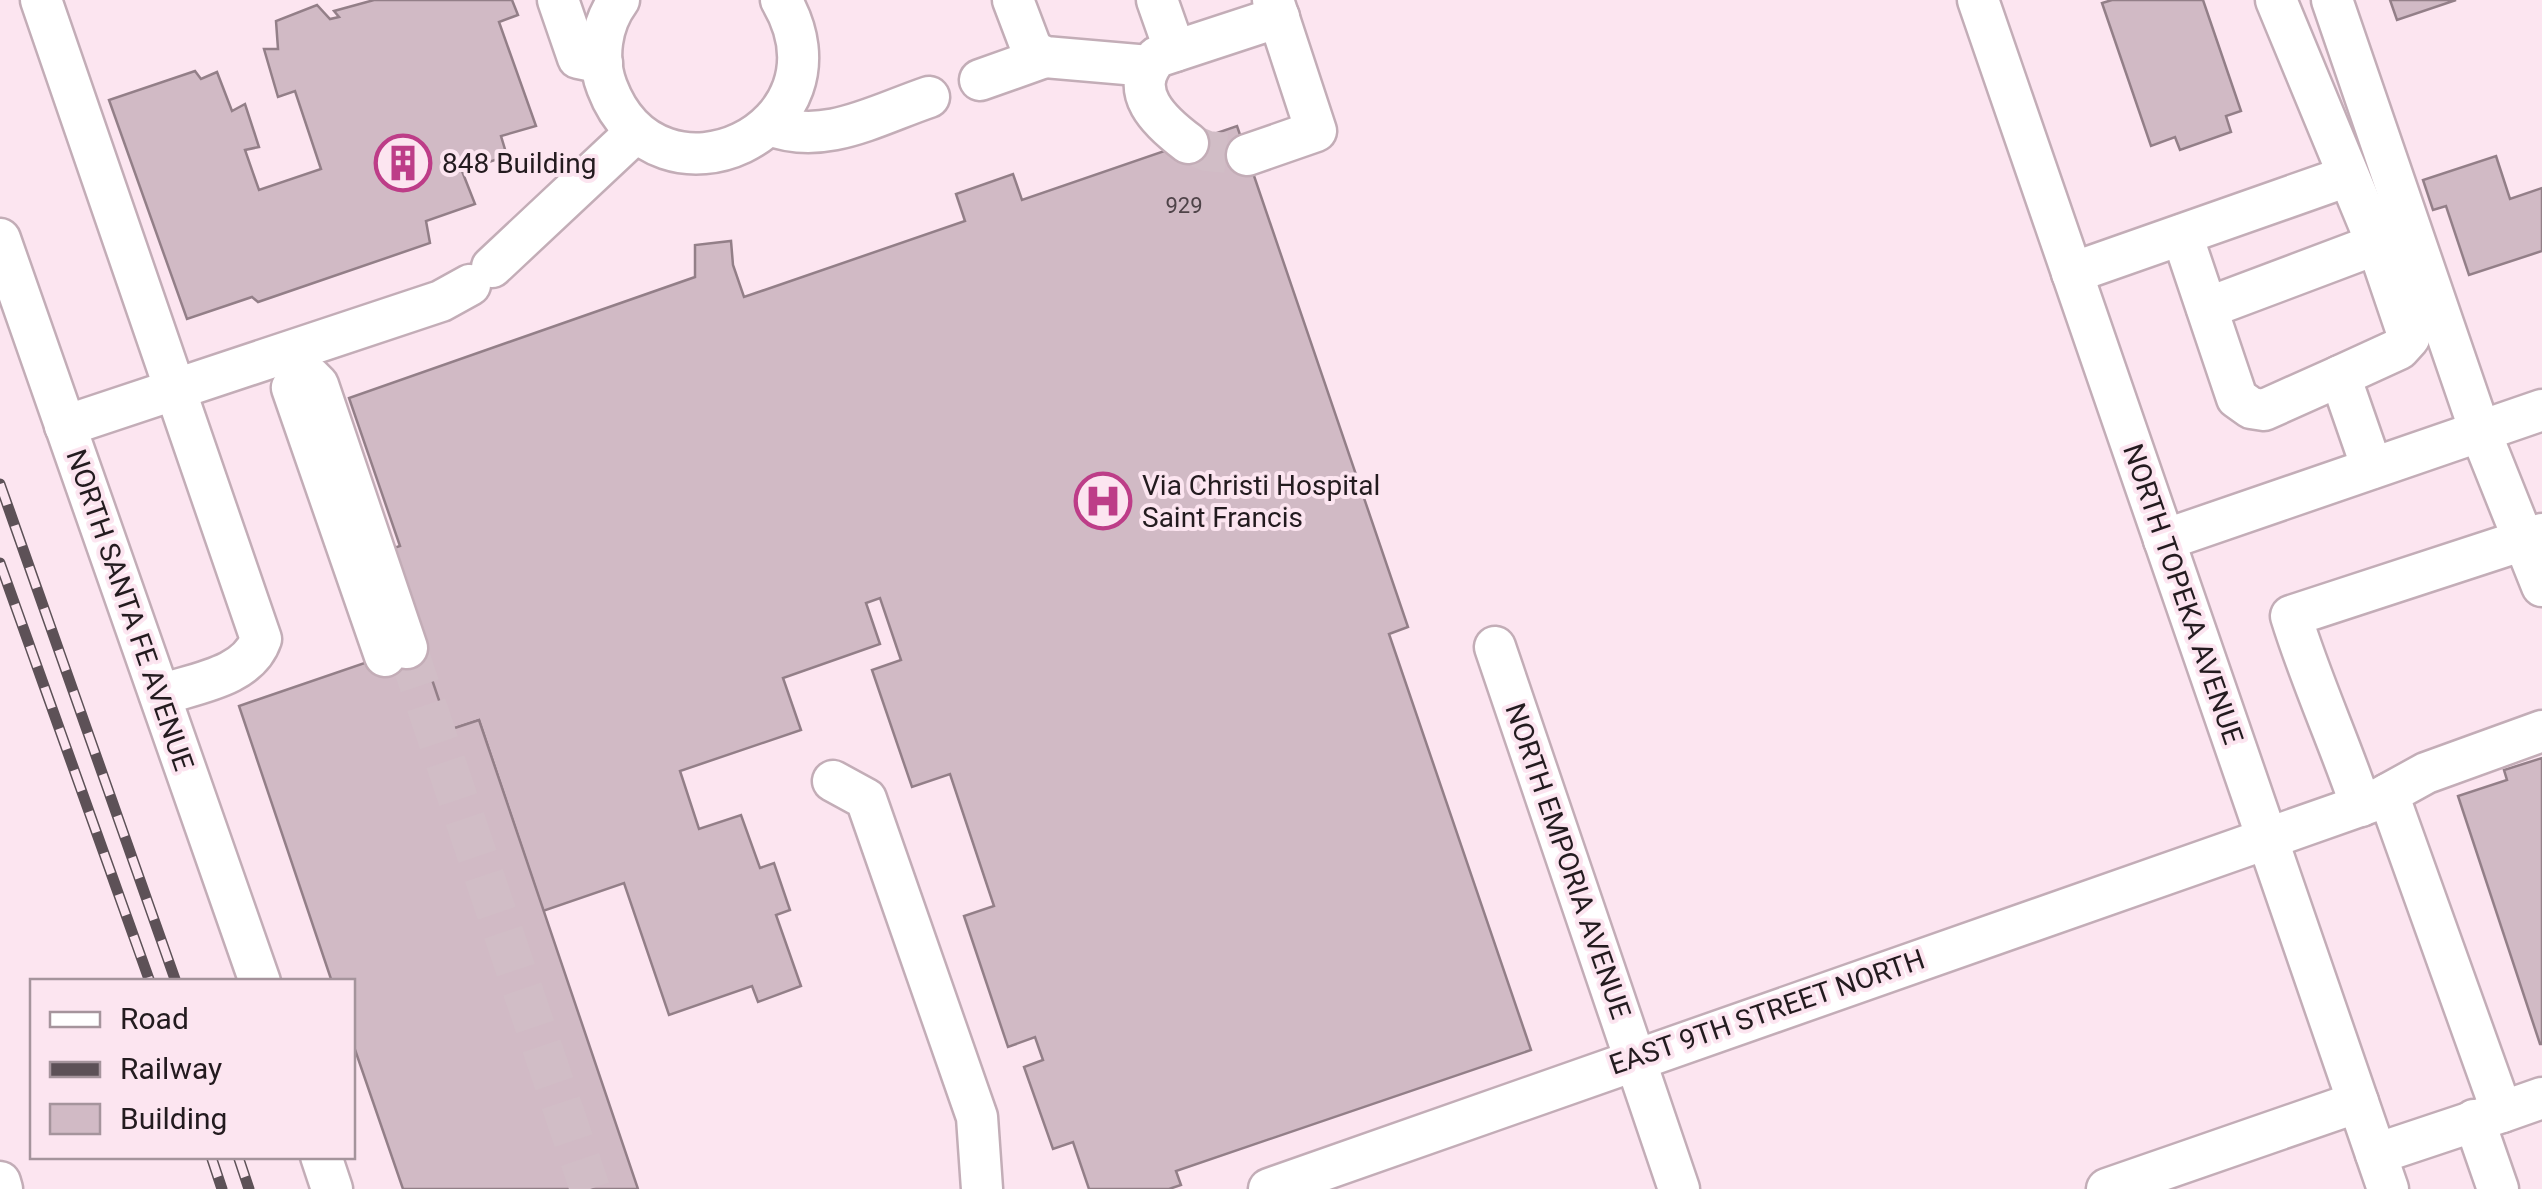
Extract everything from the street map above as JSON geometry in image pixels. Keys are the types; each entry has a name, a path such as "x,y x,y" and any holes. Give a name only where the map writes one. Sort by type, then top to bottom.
{"street":[{"path":"41,0 261,639 254,658 242,667 160,695"},
{"path":"558,0 578,58 602,63"},
{"path":"620,0 602,42 602,63 614,107 636,132 665,149 698,155 732,150 770,125 796,82 799,50 793,20 781,0"},
{"path":"1013,0 1032,50 1045,57"},
{"path":"1156,0 1162,59 1144,90 1148,104 1188,143"},
{"name":"NORTH TOPEKA AVENUE","path":"1978,0 2382,1171"},
{"path":"2182,235 2237,398 2251,408 2264,410 2399,349 2409,338 2377,244 2276,0"},
{"path":"2332,0 2480,431 2534,536 2542,586"},
{"path":"980,80 1045,57 1162,59 1276,9 1316,131 1247,155"},
{"path":"770,125 791,133 823,134 928,97"},
{"path":"65,426 173,390 296,364 440,300 481,276 636,132"},
{"path":"2072,273 2348,176"},
{"name":"NORTH SANTA FE AVENUE","path":"0,239 259,979"},
{"path":"2207,308 2377,244"},
{"path":"296,364 318,385 360,546 396,652"},
{"path":"2340,376 2372,468"},
{"path":"2164,540 2542,410"},
{"path":"2498,1189 2488,1116 2375,800 2315,694 2292,616 2534,536"},
{"name":"NORTH EMPORIA AVENUE","path":"1495,648 1679,1189"},
{"name":"EAST 9TH STREET NORTH","path":"1268,1189 2375,800 2426,773 2542,730"},
{"path":"833,781 866,799 977,1117 982,1189"},
{"path":"2382,1171 2488,1116 2542,1098"},
{"path":"2107,1189 2358,1102"},
{"path":"322,1159 332,1189"}],"building":[{"name":"848 Building","path":"374,0 512,0 518,15 499,22 536,126 501,136 507,156 462,171 475,204 426,221 430,243 258,302 252,297 187,319 109,100 195,71 201,79 217,72 232,111 245,104 259,147 245,150 259,190 321,169 295,91 278,97 264,49 278,49 276,21 317,5 330,19 339,17 334,11"},
{"path":"2203,0 2241,111 2226,116 2231,132 2180,150 2175,137 2151,146 2102,3"},
{"path":"2390,0 2456,0 2397,20"},
{"path":"1237,126 1408,627 1389,634 1531,1050 1176,1171 1181,1185 1169,1189 1089,1189 1073,1142 1053,1149 1024,1067 1043,1060 1035,1037 1008,1047 964,916 994,906 950,774 912,787 872,670 901,660 880,598 866,603 880,644 783,678 801,730 680,771 699,829 741,815 760,868 774,863 790,910 776,915 801,986 758,1002 752,986 669,1015 624,883 543,911 479,720 449,730 385,551 400,546 349,398 695,277 695,245 731,241 733,265 744,297 965,221 956,194 1013,174 1022,200"},
{"path":"2496,156 2510,199 2542,188 2542,251 2469,275 2446,206 2433,210 2423,180"},
{"path":"420,644 449,730 479,720 638,1189 403,1189 355,1050 355,979 331,979 239,706"},
{"path":"2542,758 2540,1044 2458,796 2507,780 2504,770"}],"tunnel":[{"path":"1188,143 1207,151 1247,155"},
{"path":"407,648 590,1189"}],"railway":[{"path":"0,484 175,979"},
{"path":"0,563 149,979"},
{"path":"212,1159 222,1189"},
{"path":"239,1159 249,1189"}],"place":[{"name":"848 Building","path":"403,163"},
{"name":"Via Christi Hospital Saint Francis","path":"1103,501"}]}
